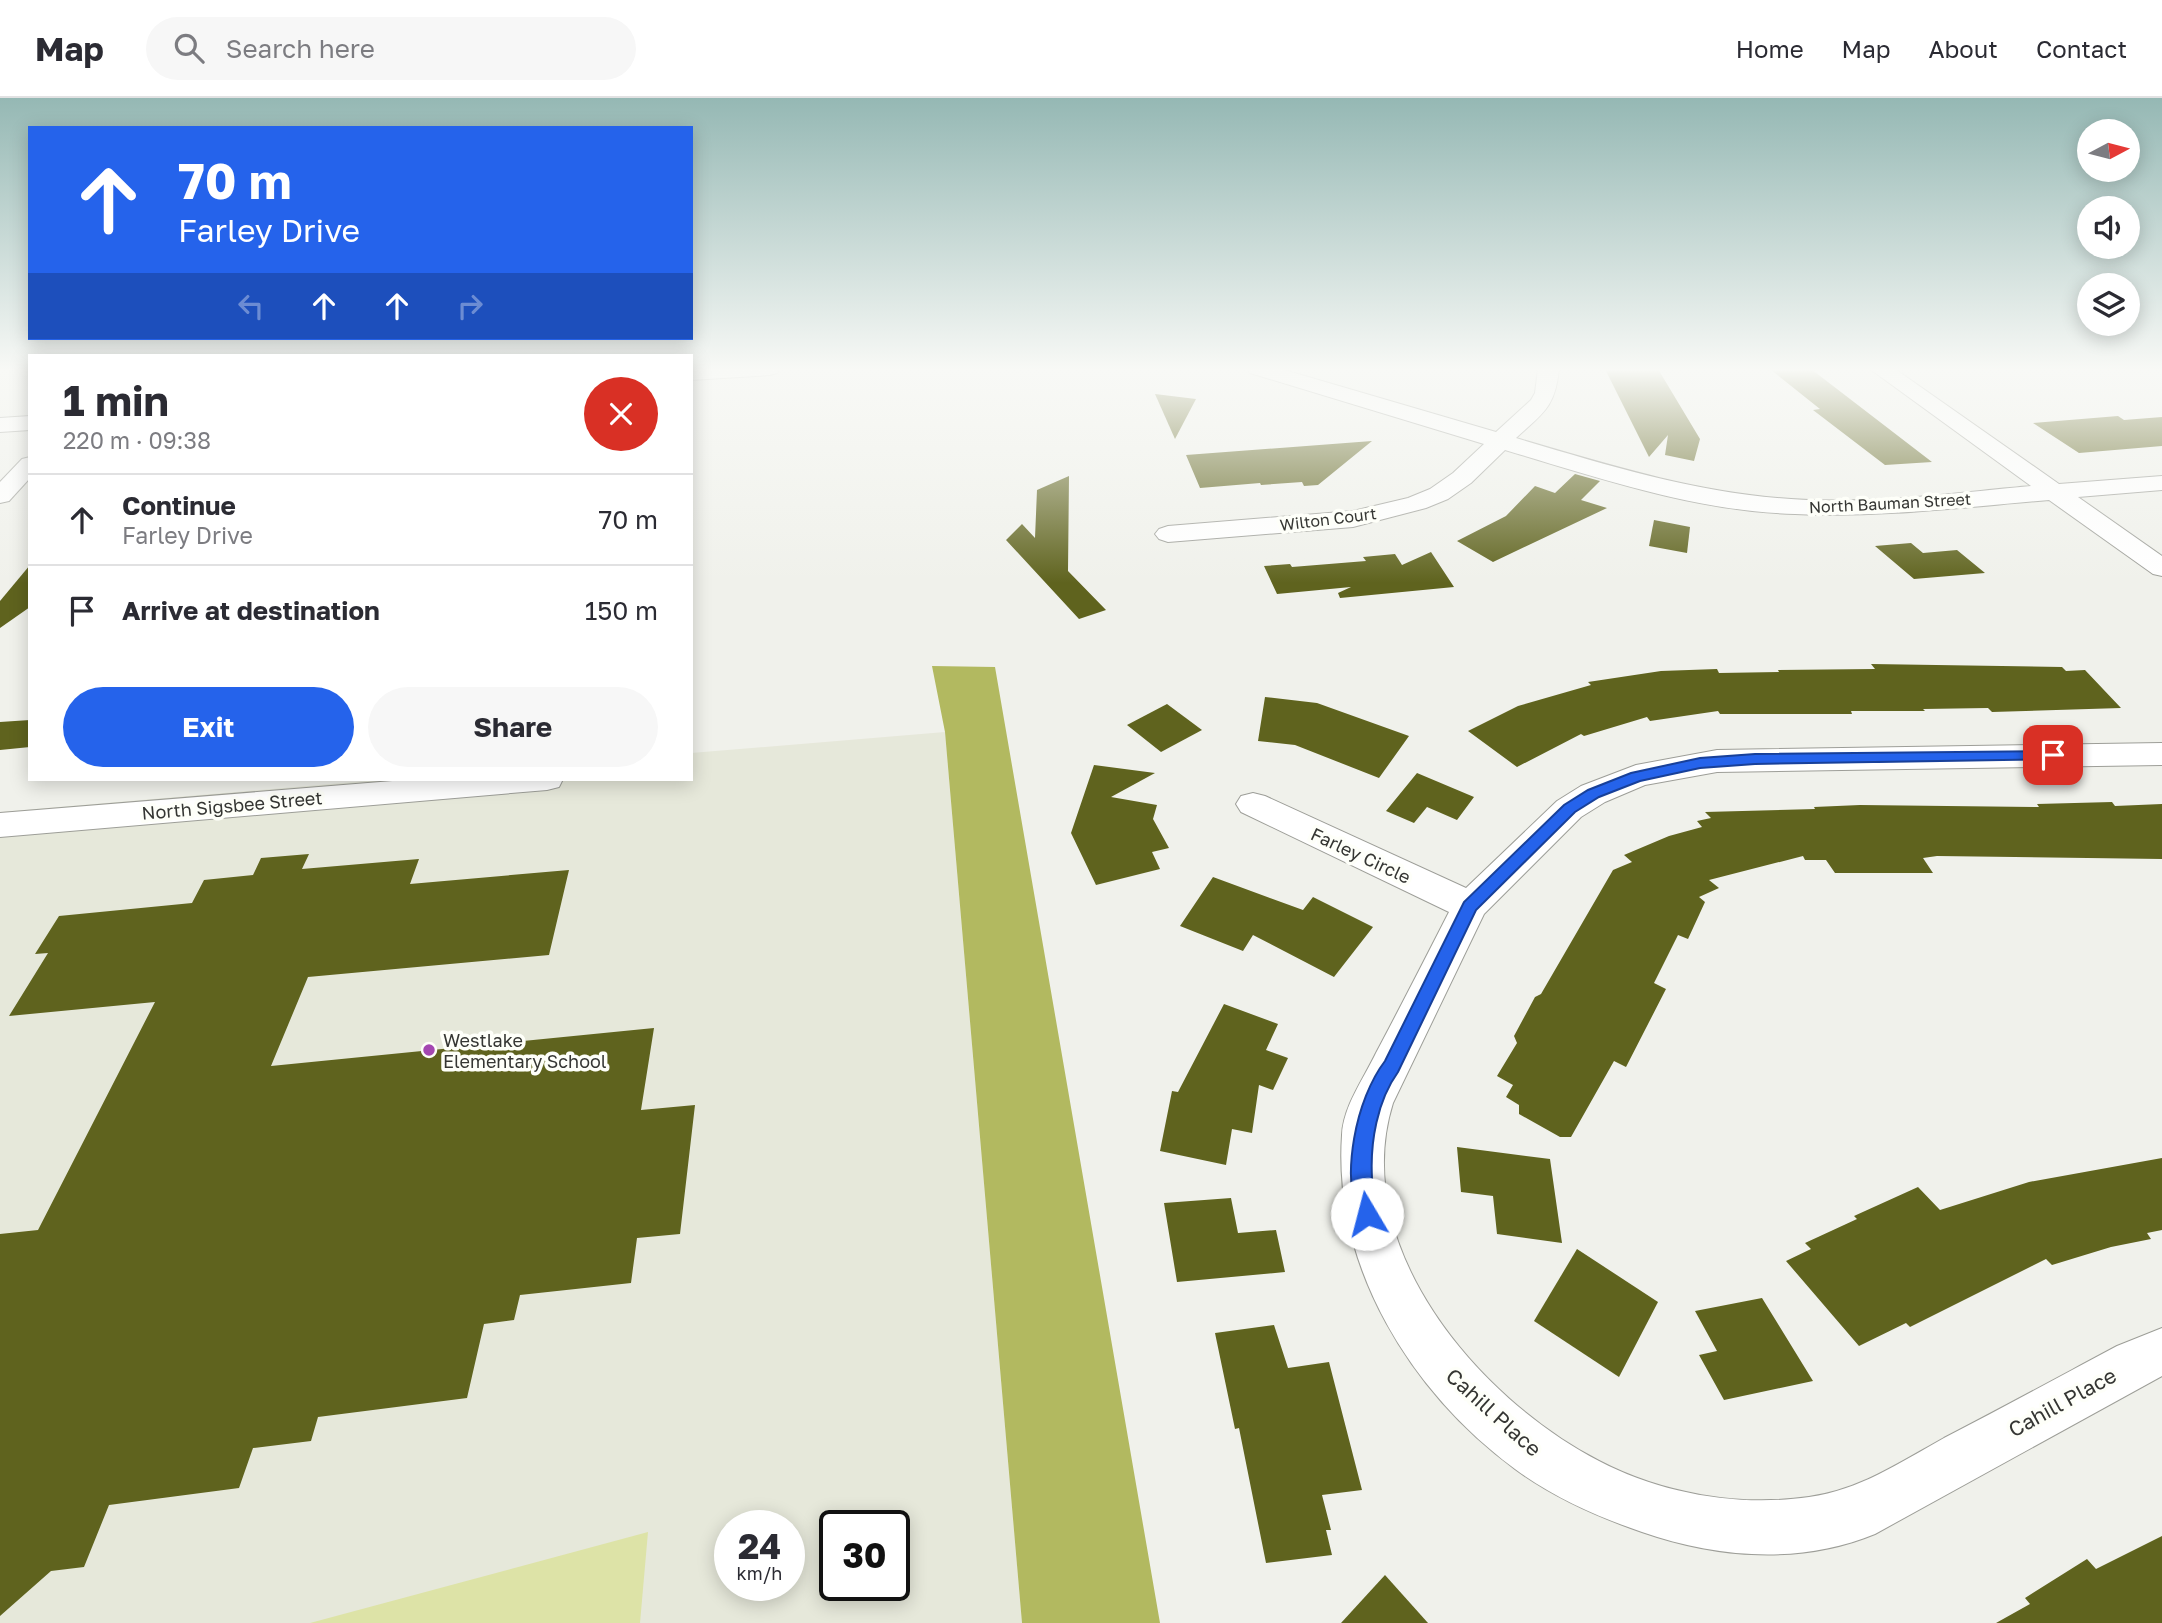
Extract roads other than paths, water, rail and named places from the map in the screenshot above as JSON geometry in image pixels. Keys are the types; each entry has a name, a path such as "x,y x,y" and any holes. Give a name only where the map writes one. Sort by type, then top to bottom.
{"street":[{"path":"1981,440 2162,568"},
{"name":"North Bauman Street","path":"1501,441 1653,486 1770,505 1861,507 2162,483"},
{"name":"Wilton Court","path":"1168,534 1353,519 1392,511 1446,490 1501,441"},
{"path":"0,496 28,466"},
{"name":"Cahill Place","path":"2162,754 1755,759 1670,768 1612,785 1569,809 1470,906 1372,1103 1363,1134 1364,1196 1382,1265 1410,1322 1440,1364 1514,1436 1544,1457 1604,1491 1671,1514 1729,1526 1764,1528 1819,1524 1856,1515 2134,1363 2162,1352"},
{"name":"North Sigsbee Street","path":"0,825 523,781"},
{"name":"Farley Circle","path":"1252,804 1470,906"}],"place":[{"name":"Westlake Elementary School","path":"429,1050"}]}
